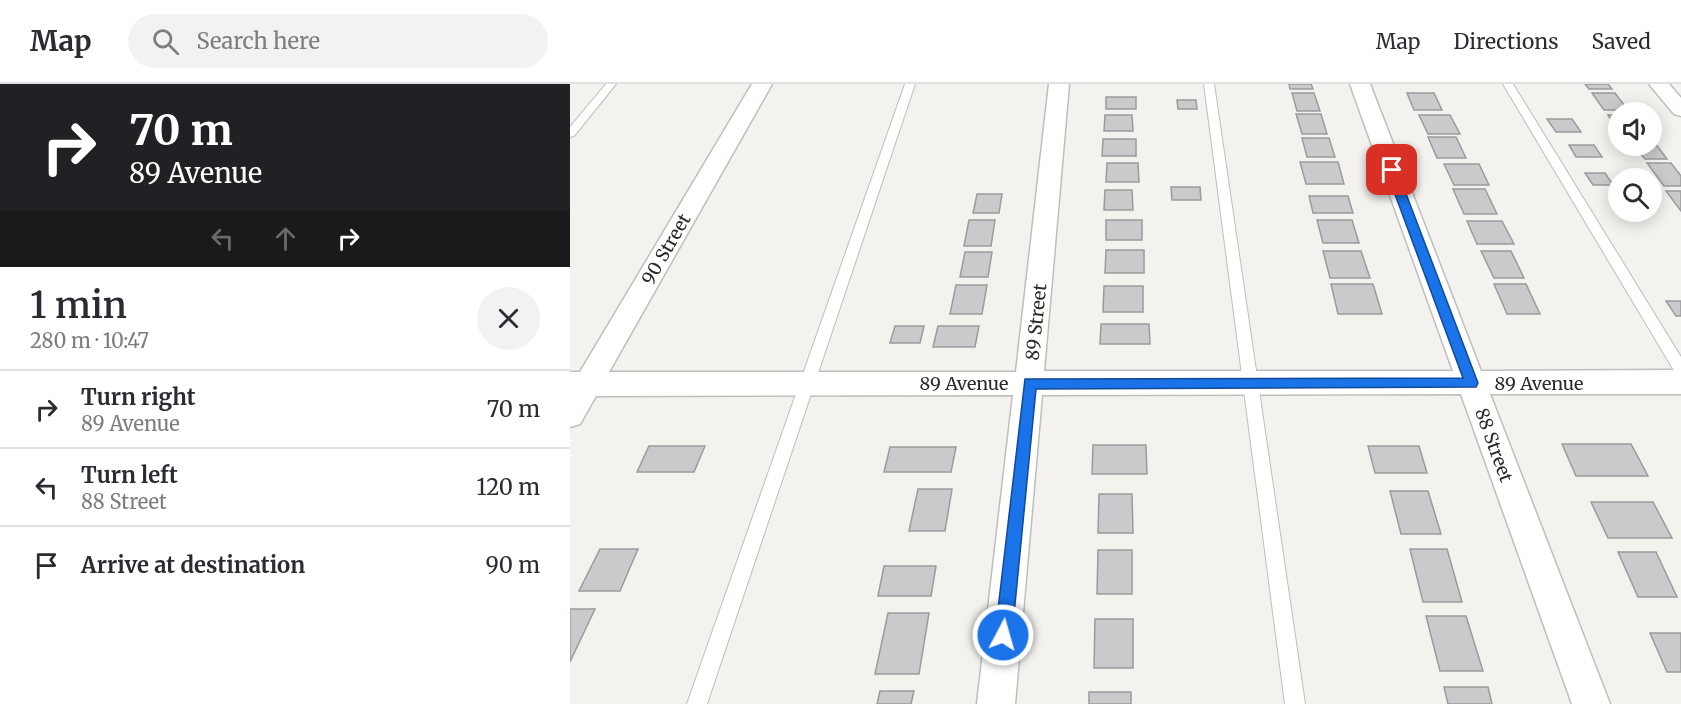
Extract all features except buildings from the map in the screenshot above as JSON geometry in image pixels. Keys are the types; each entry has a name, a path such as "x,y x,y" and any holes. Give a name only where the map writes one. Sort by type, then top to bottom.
{"street":[{"name":"90 Street","path":"570,415 579,384 762,84"},
{"name":"89 Street","path":"996,704 1059,84"},
{"name":"88 Street","path":"1360,84 1591,704"},
{"path":"1659,84 1681,110"},
{"name":"89 Avenue","path":"579,384 1681,382"}],"lane":[{"path":"570,134 611,84"},
{"path":"697,704 910,84"},
{"path":"1209,84 1295,704"},
{"path":"1508,84 1681,370"}],"route":[{"path":"1003,635 1030,383 1472,383 1392,170"}]}
